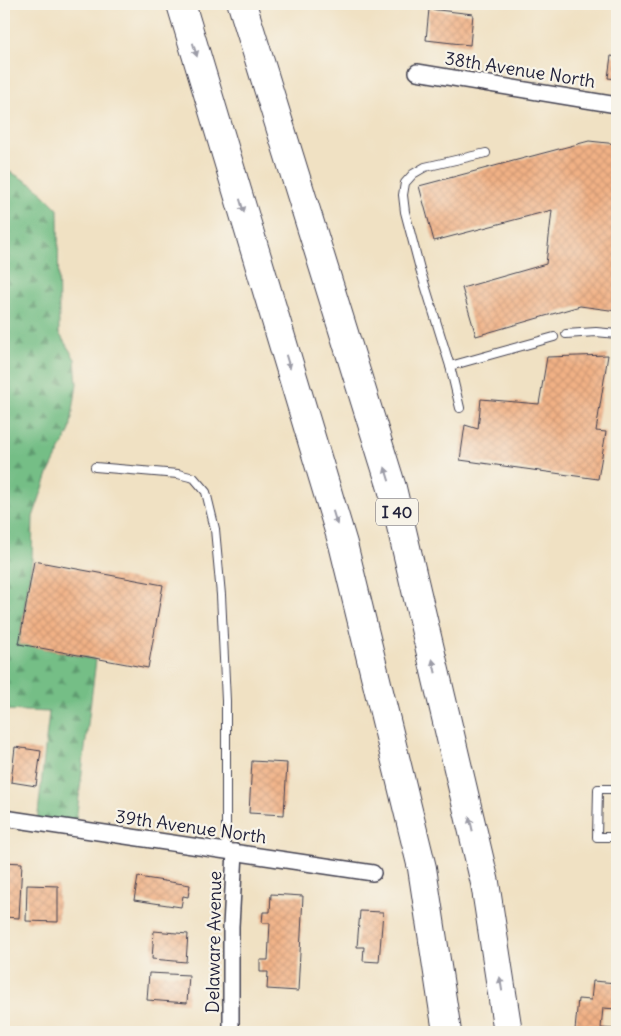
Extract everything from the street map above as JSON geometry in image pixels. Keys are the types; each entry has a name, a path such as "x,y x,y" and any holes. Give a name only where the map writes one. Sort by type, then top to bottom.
{"highway":[{"path":"181,4 343,544 422,868 448,1032"},
{"name":"I 40","path":"242,4 392,488 485,883 508,1032"}],"street":[{"name":"38th Avenue North","path":"417,72 617,105"},
{"name":"39th Avenue North","path":"4,818 373,874"},
{"name":"Delaware Avenue","path":"231,852 231,1032"}],"lane":[{"path":"460,408 450,366 405,212 404,195 406,183 413,174 425,167 486,153"},
{"path":"566,334 596,332 617,334"},
{"path":"450,366 554,337"},
{"path":"94,467 178,474 194,478 206,492 215,529 221,595 231,852"},
{"path":"617,789 598,789 597,837 617,837"}],"green space":[{"path":"4,162 7,170 35,186 58,209 59,333 75,359 77,384 70,430 48,474 33,517 32,560 19,643 96,660 75,829 37,823 49,712 4,710"}],"building":[{"path":"429,9 473,14 470,45 426,40"},
{"path":"611,56 617,57 617,79 608,78"},
{"path":"589,141 617,144 617,311 580,306 476,336 462,288 546,264 552,210 434,241 419,186"},
{"path":"608,355 596,431 606,432 598,479 460,460 465,425 478,429 481,399 539,404 547,357"},
{"path":"34,561 163,585 148,668 19,644"},
{"path":"15,747 41,751 36,786 11,782"},
{"path":"252,761 287,763 284,815 249,813"},
{"path":"4,862 22,863 19,918 4,917"},
{"path":"138,877 190,885 188,897 183,896 181,907 134,900"},
{"path":"27,885 58,886 58,922 26,921"},
{"path":"271,894 303,896 298,991 267,989 268,972 260,972 260,960 268,960 270,923 262,923 263,912 270,912"},
{"path":"360,911 383,912 379,962 363,961 364,947 357,947"},
{"path":"154,931 188,934 186,962 152,959"},
{"path":"149,973 189,975 187,1003 147,1000"},
{"path":"593,981 617,983 617,1009 603,1008 601,1028 617,1029 617,1032 575,1030 578,999 591,1000"}]}
